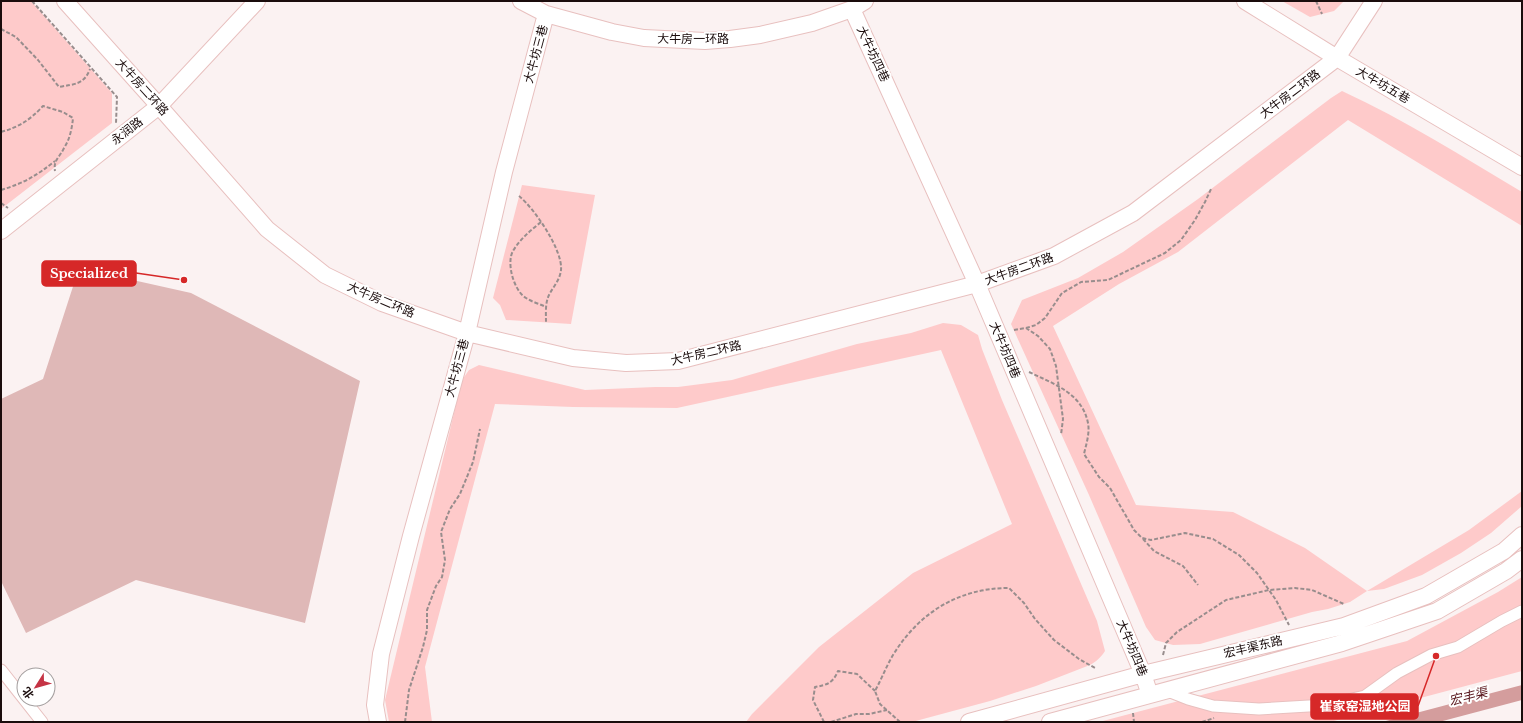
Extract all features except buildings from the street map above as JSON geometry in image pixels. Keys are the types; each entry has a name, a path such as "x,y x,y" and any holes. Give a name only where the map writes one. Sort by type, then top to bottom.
{"street":[{"name":"大牛房二环路","path":"65,1 267,229 325,275 382,303 466,333 574,358 626,363 678,361 978,284 1054,256 1133,212 1337,58 1374,1"},
{"name":"永润路","path":"1,231 159,106 257,1"},
{"name":"大牛房一环路","path":"521,1 546,14 612,32 644,38 705,41 730,39 812,23 858,5"},
{"name":"大牛坊五巷","path":"1245,1 1337,58 1522,167"},
{"name":"大牛坊四巷","path":"858,5 978,284 1143,674 1150,695"},
{"name":"大牛坊三巷","path":"378,722 375,705 381,654 411,536 466,333 504,172 546,14"},
{"name":"宏丰渠东路","path":"969,722 1143,674 1344,626 1426,596 1504,551 1522,535"},
{"name":"宏丰渠东路","path":"1050,722 1342,643 1437,611 1506,571 1522,559"},
{"path":"1165,690 1188,699 1213,706 1259,709 1326,705 1365,696 1397,673 1431,655 1458,647 1502,621 1522,612"},
{"path":"1,670 42,722"}],"path":[{"path":"32,1 117,97 116,129"},
{"path":"1316,1 1322,14"},
{"path":"1,29 16,38 38,60 59,87 80,83 87,77 90,69"},
{"path":"1,132 13,129 31,118 42,106 63,112 73,118 72,128 64,149 56,160 39,174 20,184 1,190"},
{"path":"54,168 56,160"},
{"path":"1014,330 1036,325 1045,318 1062,292 1081,282 1108,280 1165,253 1181,240 1212,189"},
{"path":"519,196 535,212 553,243 559,257 561,270 556,283 548,296 546,322"},
{"path":"1,203 13,211"},
{"path":"540,222 520,240 512,252 511,263 512,274 516,287 525,298 546,307"},
{"path":"1026,328 1038,336 1050,349 1057,371 1059,386 1063,419 1061,435"},
{"path":"1010,362 1068,391 1082,406 1088,424 1088,437 1084,454 1099,477 1110,488 1134,530 1154,551 1183,566 1198,585"},
{"path":"405,722 409,690 427,630 427,610 436,586 442,577 445,560 441,532 450,509 463,488 473,462 480,429"},
{"path":"1142,538 1150,540 1185,533 1213,539 1239,555 1257,573 1286,619"},
{"path":"875,691 892,656 920,621 945,602 966,594 995,588 1009,588 1024,603 1034,619 1054,640 1079,659 1095,668"},
{"path":"1159,670 1166,643 1177,632 1226,600 1269,590 1295,588 1312,590 1344,604"},
{"path":"824,722 813,700 815,688 830,683 835,678 838,671 857,674 875,691 880,704 900,722"},
{"path":"831,722 856,714 869,714 886,710"}],"shaded area":[{"path":"1,1 31,1 112,93 112,123 1,209"},
{"path":"1282,1 1344,1 1334,11 1310,17"},
{"path":"1342,91 1411,126 1522,192 1522,226 1348,120 1178,252 1119,284 1053,326 1136,505 1233,512 1305,548 1367,591 1350,602 1328,609 1312,612 1200,644 1173,645 1155,640 1146,627 1089,495 1011,324 1022,300 1078,278 1123,252 1198,199"},
{"path":"522,185 595,195 571,324 506,320 500,305 493,298"},
{"path":"943,323 961,325 978,335 1002,400 1097,621 1105,651 1095,662 1036,686 990,701 912,722 746,722 752,714 819,647 913,573 1012,524 941,350 677,408 573,407 495,404 425,667 432,722 389,722 385,700 462,380 469,370 479,365 585,390 678,387 732,380 857,344 911,333"},
{"path":"1522,491 1522,506 1491,533 1461,553 1422,575 1384,589 1367,591 1469,530"},
{"path":"1522,577 1522,671 1330,722 1099,722 1407,641 1498,592"},
{"path":"1522,685 1522,700 1439,722 1382,722"}],"place":[{"name":"Specialized","path":"184,280"},
{"name":"崔家窑湿地公园","path":"1436,656"}],"water label":[{"name":"宏丰渠","path":"1468,696"}]}
